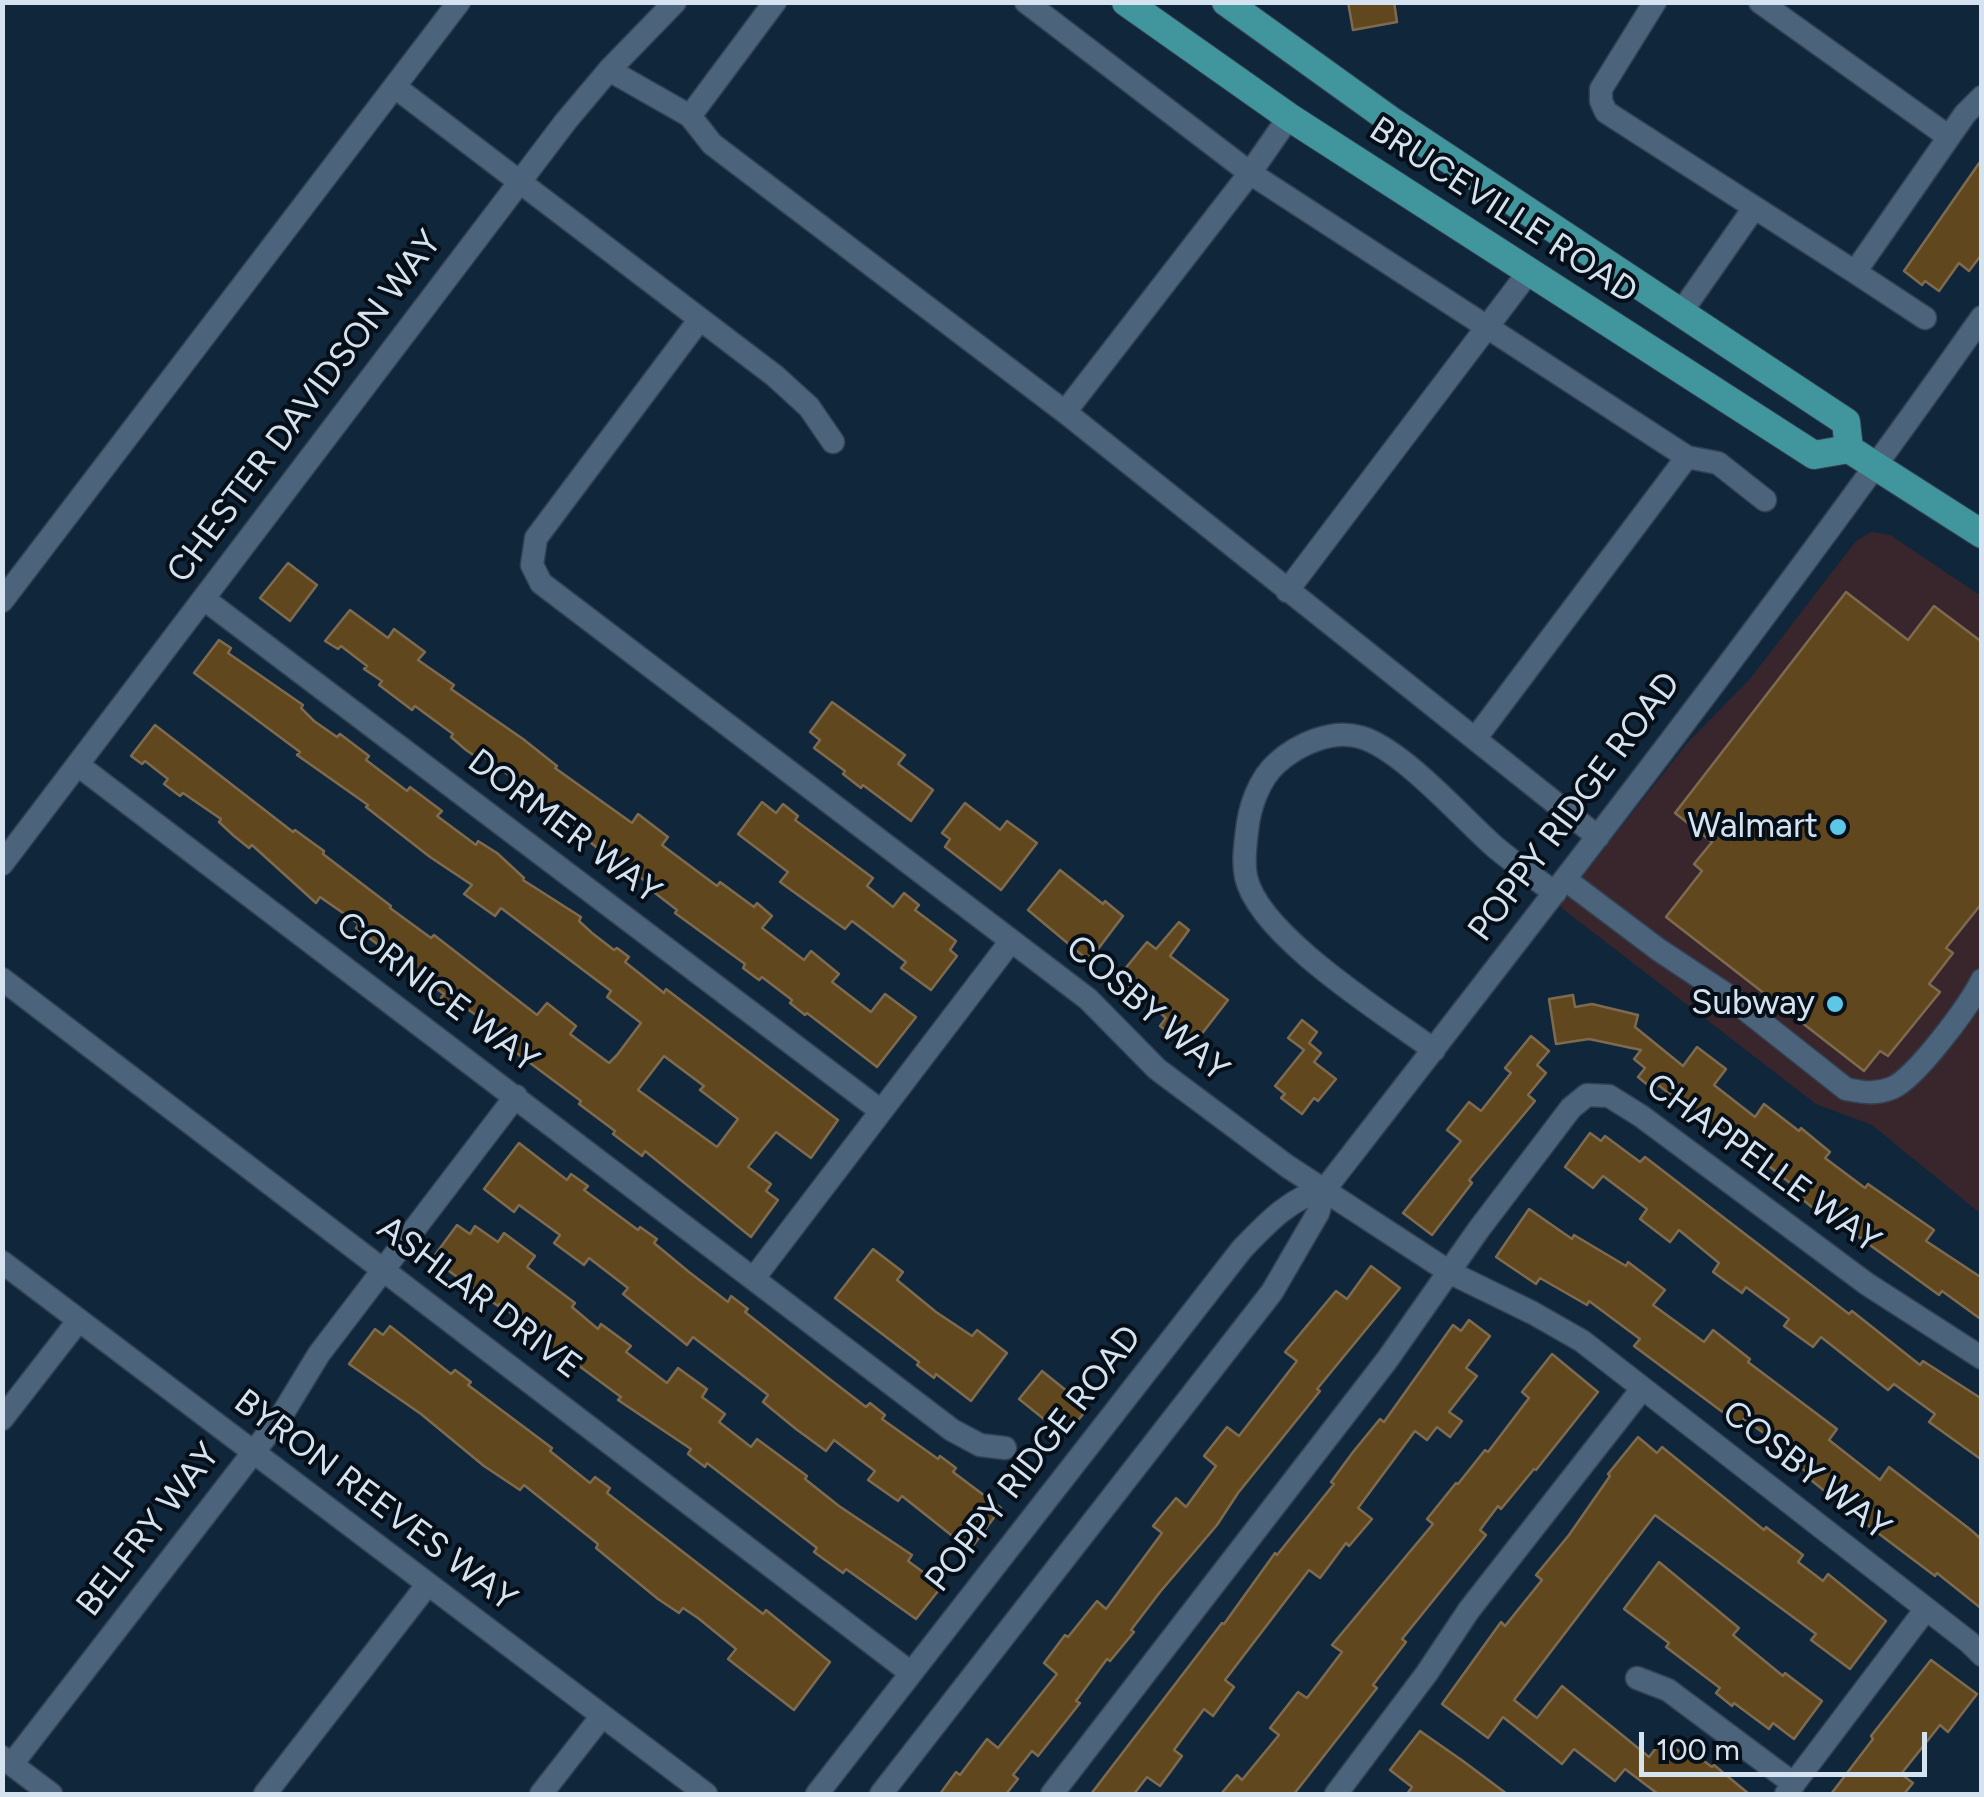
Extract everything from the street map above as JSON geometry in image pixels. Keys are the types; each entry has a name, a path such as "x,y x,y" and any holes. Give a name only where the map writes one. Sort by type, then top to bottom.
{"main road":[{"name":"BRUCEVILLE ROAD","path":"1126,2 1288,117 1814,455 1850,449 1982,534"},
{"name":"BRUCEVILLE ROAD","path":"1226,2 1393,122 1846,422 1850,449"}],"street":[{"path":"2,601 459,2"},
{"name":"CHESTER DAVIDSON WAY","path":"2,864 520,182 610,70 675,2"},
{"path":"690,116 774,2"},
{"path":"1026,2 1250,173 1687,457 1718,463 1765,500"},
{"path":"1656,2 1601,89 1606,112 1925,318"},
{"path":"1760,2 1949,137"},
{"path":"610,70 690,116 712,144 1065,412 1598,837"},
{"path":"395,87 793,391 833,442"},
{"path":"1855,272 1949,137 1982,97"},
{"path":"1065,412 1250,173 1288,117"},
{"path":"1682,311 1754,208"},
{"path":"1288,591 1528,273"},
{"name":"COSBY WAY","path":"700,318 536,538 531,556 535,574 548,590 1101,1010 1172,1080 1256,1144 1451,1272 1582,1342 1982,1655"},
{"name":"POPPY RIDGE ROAD","path":"882,1794 1272,1292 1318,1213 1326,1189 1598,837 1980,323"},
{"path":"1475,739 1687,457"},
{"name":"DORMER WAY","path":"204,599 881,1111"},
{"path":"1434,1050 1284,935 1254,896 1246,878 1248,821 1268,771 1284,756 1310,742 1338,734 1362,737 1417,774 1498,850 1727,995 1846,1089 1870,1094 1894,1088 1912,1075 1982,980"},
{"name":"CORNICE WAY","path":"78,765 952,1430 980,1445 1005,1448"},
{"path":"754,1278 1011,941"},
{"name":"ASHLAR DRIVE","path":"2,979 911,1674"},
{"name":"BELFRY WAY","path":"7,1761 290,1406 319,1354 516,1096"},
{"name":"CHAPPELLE WAY","path":"1451,1272 1571,1108 1587,1096 1608,1096 1868,1284 1982,1358"},
{"name":"POPPY RIDGE ROAD","path":"817,1794 1242,1248 1286,1207 1326,1189"},
{"name":"BYRON REEVES WAY","path":"2,1262 706,1794"},
{"path":"1052,1794 1388,1360 1451,1272"},
{"path":"2,1419 79,1320"},
{"path":"1347,1791 1469,1610 1642,1388"},
{"path":"265,1794 428,1584"},
{"path":"1637,1678 1668,1690 1790,1789 1926,1608"},
{"path":"541,1794 602,1716"},
{"path":"7,1761 51,1794"}],"shaded area":[{"name":"Walmart","path":"1871,532 1890,535 1981,596 1981,1214 1872,1125 1816,1104 1559,906 1689,741 1750,679 1856,541"}],"building":[{"path":"1348,2 1394,2 1397,22 1353,30"},
{"path":"1982,159 1982,254 1969,271 1959,263 1939,291 1925,281 1922,285 1904,271"},
{"path":"288,563 317,585 290,621 260,598"},
{"name":"Walmart","path":"1846,592 1908,640 1934,606 1982,642 1982,903 1946,948 1953,953 1929,984 1940,992 1888,1056 1880,1051 1864,1071 1666,917 1702,871 1694,864 1712,842 1675,813"},
{"path":"350,610 388,638 394,629 425,652 418,660 454,685 451,689 523,739 555,768 632,823 638,814 668,837 662,845 717,886 720,882 754,907 757,903 772,916 762,928 804,960 811,951 839,974 832,982 871,1012 885,994 916,1017 877,1067 805,1015 762,977 759,980 743,968 745,964 675,913 677,910 655,893 657,890 621,863 618,865 590,842 592,839 554,812 551,816 519,788 522,785 482,755 479,759 466,750 451,737 453,734 415,706 412,710 379,685 382,681 341,646 338,649 325,641"},
{"path":"219,640 231,648 228,653 303,705 301,708 314,721 337,737 340,734 407,791 410,787 442,811 437,816 476,845 478,841 497,853 523,880 581,917 579,921 592,933 629,957 625,962 664,993 666,989 838,1120 811,1158 776,1132 748,1167 771,1184 766,1191 778,1200 751,1237 645,1151 642,1156 613,1134 615,1131 579,1104 581,1101 510,1048 497,1034 499,1031 460,1004 456,1009 441,998 444,994 421,978 423,974 356,928 359,924 320,897 316,903 252,845 249,848 234,836 219,822 221,819 183,793 180,796 164,784 168,779 145,761 142,764 131,756 155,725 293,832 324,851 390,908 431,938 434,935 537,1015 547,1003 576,1026 570,1034 609,1063 617,1055 641,1023 607,997 611,991 501,908 495,916 464,894 472,885 430,857 194,673","holes":["664,1056 704,1086 700,1090 738,1119 717,1147 638,1090"]},
{"path":"832,702 905,755 898,764 933,790 911,821 863,785 861,788 814,748 820,740 810,732"},
{"path":"762,802 776,813 783,804 798,816 795,820 873,878 867,886 893,907 904,893 919,905 915,910 956,941 950,950 957,956 931,990 901,968 906,962 852,921 845,929 780,882 788,872 738,834"},
{"path":"965,803 1000,830 1007,821 1037,843 1001,890 945,847 950,839 942,833"},
{"path":"1060,870 1123,916 1089,961 1028,910"},
{"path":"1179,922 1189,930 1170,956 1228,1000 1190,1049 1160,1026 1166,1018 1125,983 1131,976 1124,970 1147,942 1156,949"},
{"path":"1573,995 1575,1007 1592,1004 1638,1015 1635,1027 1683,1066 1697,1047 1726,1069 1714,1085 1755,1117 1764,1104 1830,1152 1825,1158 1865,1188 1868,1184 1934,1230 1926,1241 1982,1278 1982,1320 1942,1291 1939,1295 1820,1209 1818,1212 1802,1199 1805,1195 1765,1163 1658,1085 1654,1090 1638,1077 1645,1068 1634,1059 1641,1050 1589,1039 1556,1044 1549,999"},
{"path":"1302,1020 1317,1032 1309,1043 1321,1053 1314,1062 1336,1079 1302,1114 1281,1098 1285,1094 1275,1086 1304,1050 1288,1038"},
{"path":"1531,1036 1549,1051 1537,1065 1546,1073 1528,1095 1535,1101 1469,1180 1472,1183 1432,1235 1403,1213 1461,1141 1447,1130 1469,1102 1481,1111 1511,1073 1505,1068"},
{"path":"1590,1133 1601,1141 1605,1136 1640,1162 1645,1157 1920,1365 1923,1361 1982,1399 1982,1460 1929,1422 1935,1414 1894,1384 1888,1390 1821,1337 1813,1347 1784,1326 1789,1319 1746,1287 1742,1293 1713,1272 1719,1263 1679,1230 1670,1242 1640,1219 1647,1209 1603,1176 1593,1188 1565,1167"},
{"path":"519,1143 567,1180 571,1174 588,1186 584,1190 638,1230 640,1227 657,1239 654,1243 689,1272 728,1302 731,1296 748,1309 745,1312 827,1377 866,1407 870,1403 885,1415 882,1419 938,1459 940,1456 956,1468 953,1472 1001,1508 970,1550 902,1496 898,1501 868,1480 875,1471 834,1440 826,1451 796,1429 763,1402 768,1395 693,1337 687,1345 623,1294 628,1288 589,1258 584,1265 554,1243 560,1235 519,1205 514,1212 484,1189"},
{"path":"1529,1209 1572,1239 1574,1235 1626,1266 1628,1262 1665,1290 1653,1305 1704,1342 1713,1330 1750,1359 1748,1362 1837,1429 1829,1440 1880,1480 1889,1467 1971,1530 1982,1540 1982,1609 1854,1515 1769,1444 1772,1439 1744,1419 1740,1425 1634,1346 1640,1339 1589,1301 1587,1305 1540,1278 1536,1284 1496,1257"},
{"path":"457,1225 470,1234 475,1226 498,1242 504,1233 535,1256 527,1267 575,1303 572,1307 598,1329 601,1324 631,1346 626,1352 667,1383 678,1368 707,1389 702,1397 725,1414 719,1422 751,1447 757,1439 839,1506 912,1555 908,1561 942,1586 916,1619 846,1569 843,1573 814,1552 817,1548 707,1463 705,1467 688,1454 691,1449 618,1400 621,1397 549,1348 552,1344 432,1259"},
{"path":"873,1249 903,1272 897,1280 936,1312 972,1336 977,1330 1007,1353 971,1401 936,1374 934,1378 917,1365 919,1362 835,1298"},
{"path":"1371,1266 1400,1288 1317,1389 1320,1391 1217,1525 1160,1592 1131,1630 1134,1632 1110,1661 1107,1659 1076,1701 1080,1703 1038,1756 1032,1751 1013,1775 1018,1779 1006,1794 940,1794 987,1739 998,1748 1057,1674 1044,1663 1065,1635 1068,1637 1097,1601 1106,1609 1162,1533 1153,1526 1176,1498 1186,1507 1216,1466 1204,1456 1227,1427 1239,1436 1297,1361 1285,1352 1336,1291 1347,1299"},
{"path":"1469,1320 1490,1336 1466,1368 1477,1376 1449,1412 1462,1421 1450,1437 1437,1427 1427,1440 1415,1431 1358,1508 1372,1519 1349,1546 1346,1543 1320,1578 1309,1570 1225,1680 1234,1687 1213,1716 1204,1709 1174,1750 1182,1756 1160,1786 1147,1777 1134,1794 1091,1794 1275,1553 1334,1484 1331,1482 1353,1452 1380,1419 1384,1422 1453,1325 1461,1331"},
{"path":"390,1326 451,1374 455,1370 471,1382 468,1385 552,1448 550,1451 590,1483 595,1477 610,1488 607,1493 830,1662 794,1710 728,1659 736,1649 698,1618 683,1608 679,1613 658,1599 596,1548 598,1544 524,1485 520,1490 484,1466 421,1414 349,1364 375,1329 383,1335"},
{"path":"1552,1354 1598,1392 1536,1470 1501,1509 1498,1506 1480,1530 1486,1535 1402,1639 1406,1642 1373,1685 1377,1688 1294,1794 1221,1794 1237,1775 1242,1780 1279,1735 1270,1728 1298,1692 1307,1698 1342,1652 1332,1645 1433,1524 1427,1519 1485,1450 1488,1452 1529,1398 1522,1392"},
{"path":"1042,1371 1088,1408 1065,1436 1019,1399"},
{"path":"1638,1437 1657,1453 1662,1447 1764,1530 1766,1527 1803,1555 1798,1562 1823,1581 1828,1574 1886,1621 1850,1669 1811,1640 1816,1634 1655,1515 1514,1700 1537,1718 1562,1686 1649,1757 1663,1739 1684,1755 1688,1749 1714,1765 1749,1794 1658,1794 1625,1769 1615,1781 1574,1749 1562,1764 1503,1717 1488,1738 1442,1704 1501,1622 1505,1626 1542,1580 1536,1575"},
{"path":"1659,1562 1739,1628 1733,1635 1783,1676 1785,1673 1822,1701 1794,1739 1773,1723 1769,1729 1734,1703 1732,1706 1716,1693 1720,1688 1624,1609"},
{"path":"1931,1660 1977,1694 1948,1732 1940,1725 1901,1774 1913,1783 1904,1794 1831,1794 1873,1739 1871,1736"},
{"path":"1420,1731 1507,1794 1407,1794 1412,1787 1390,1770"}],"place":[{"name":"Walmart","path":"1838,827"},
{"name":"Subway","path":"1835,1004"}]}
